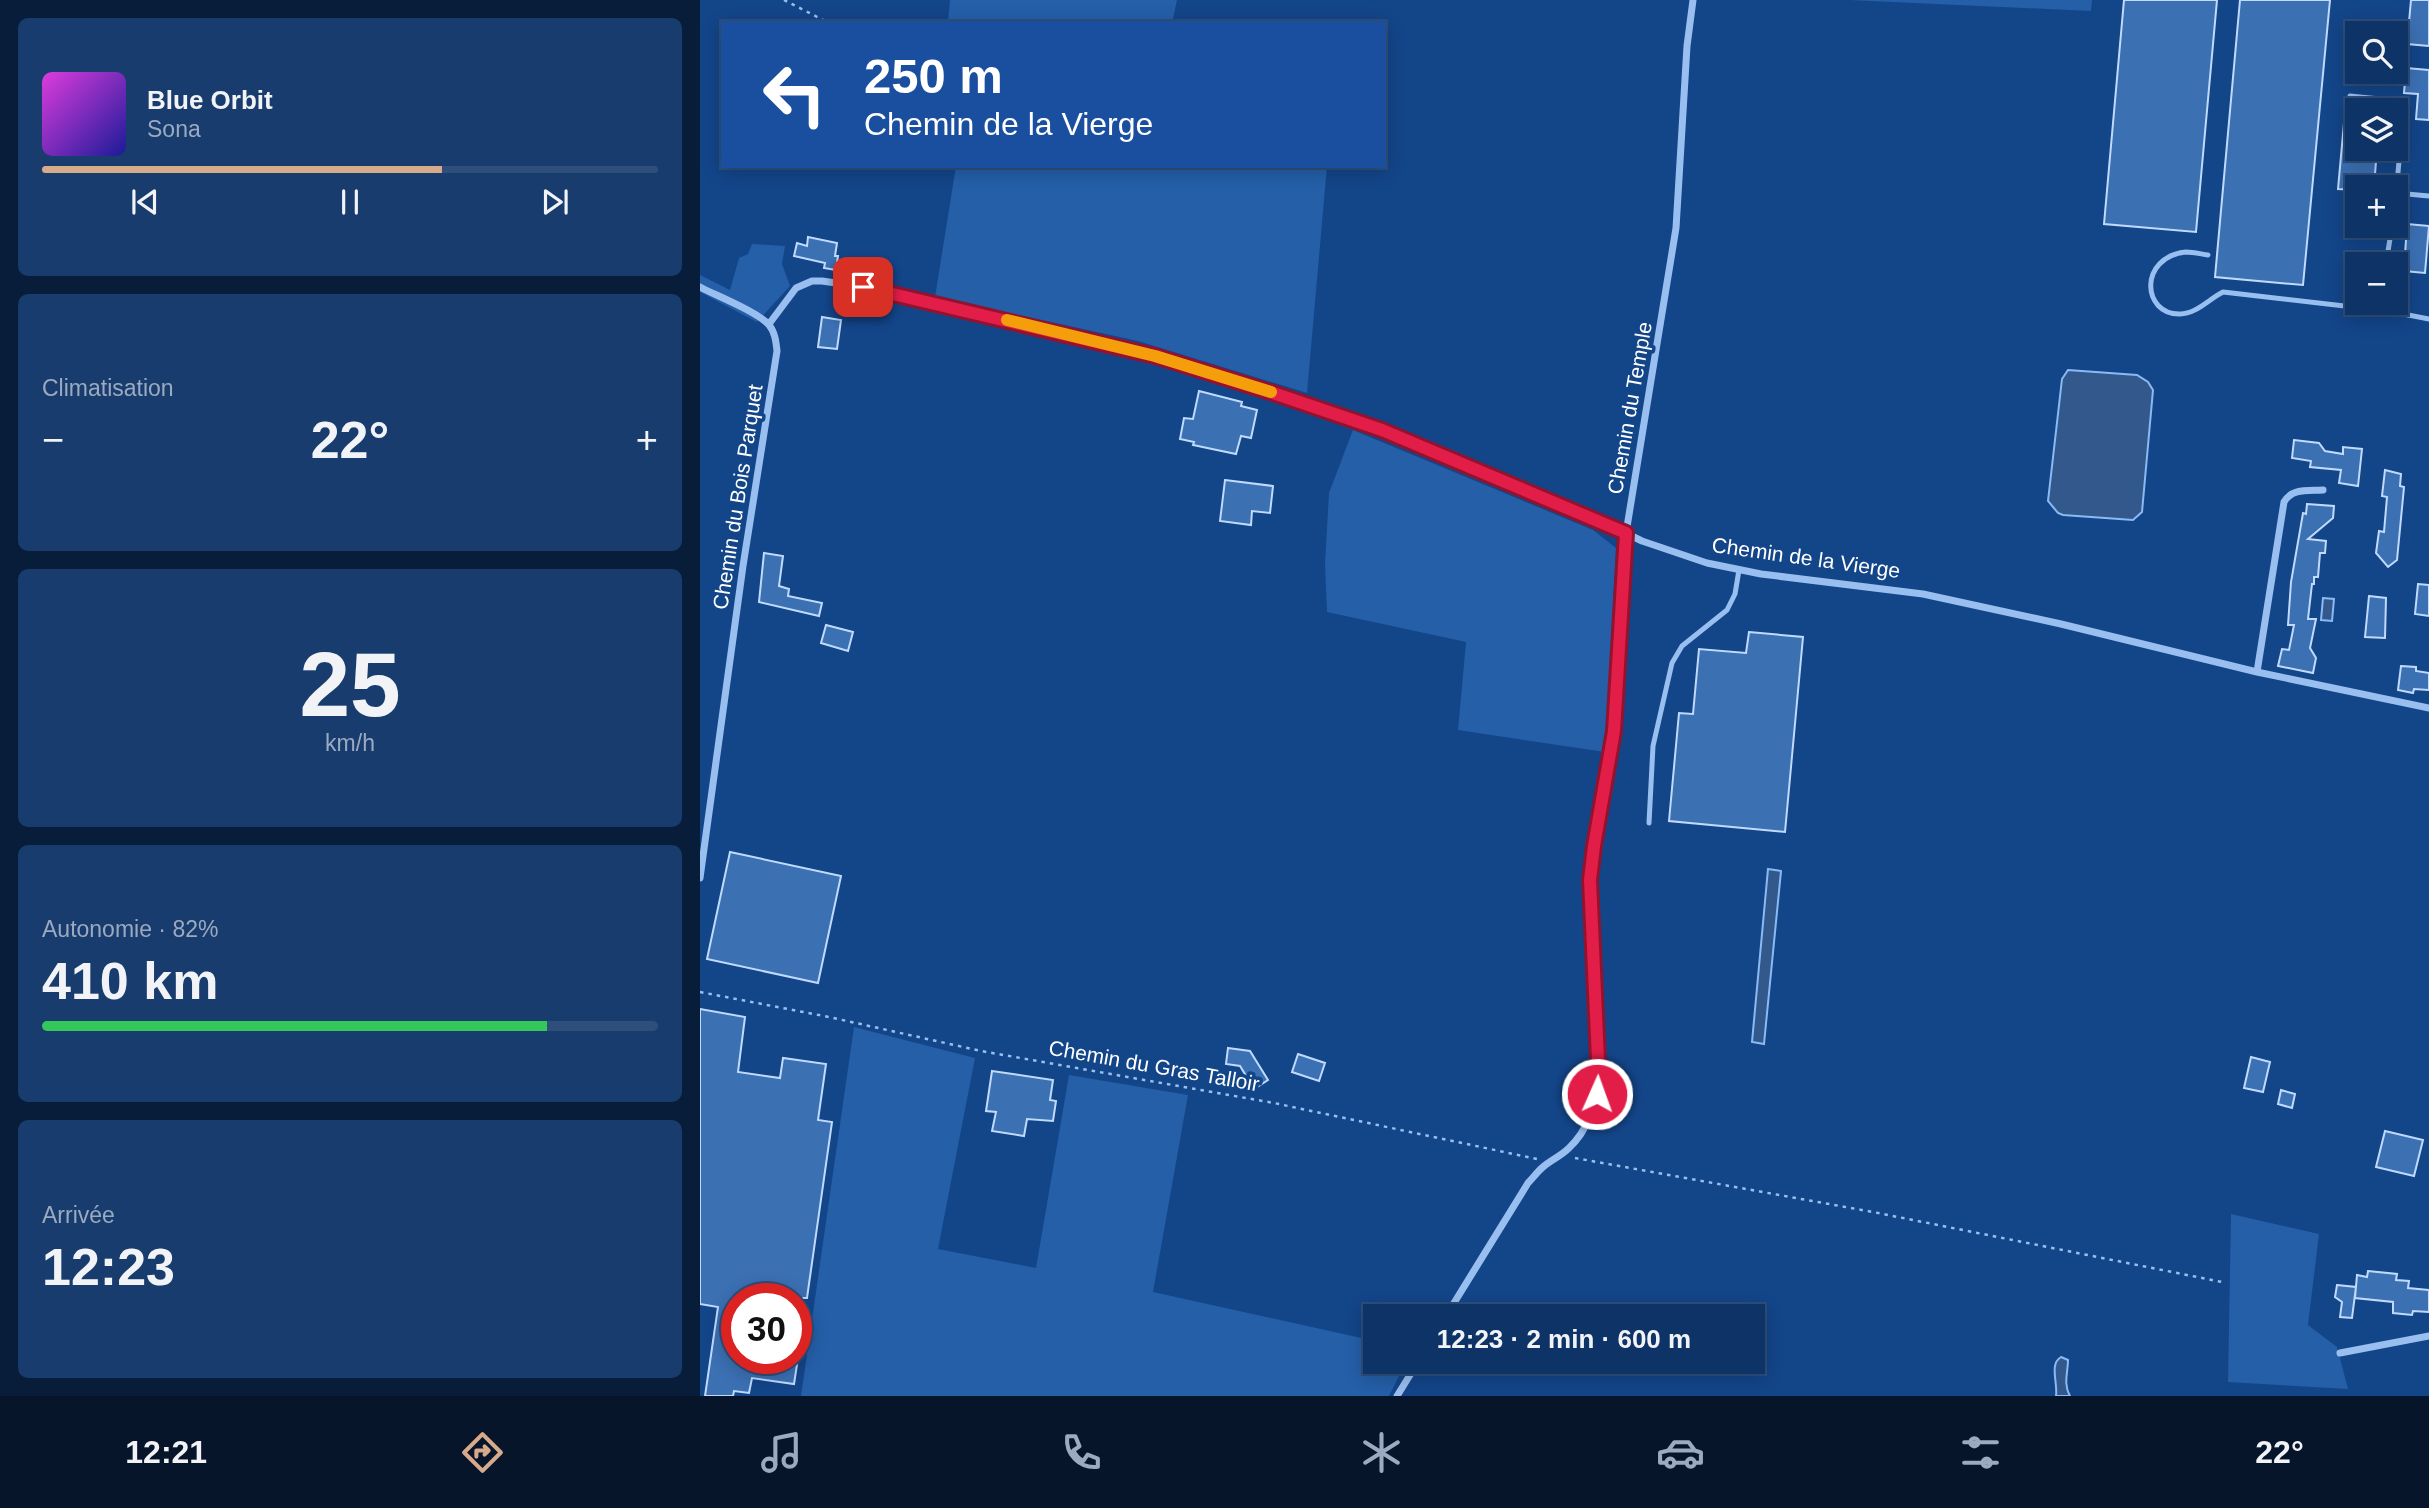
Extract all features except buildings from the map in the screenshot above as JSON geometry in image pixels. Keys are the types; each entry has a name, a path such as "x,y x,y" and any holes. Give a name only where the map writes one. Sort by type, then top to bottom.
{"street":[{"name":"Chemin du Temple","path":"1453,1304 1528,1183 1575,1142 1594,1105 1598,1084 1590,880 1614,731 1626,533 1676,228 1687,46 1693,0"},
{"name":"Chemin de la Vierge","path":"769,324 796,288 812,281 863,287 1181,363 1382,430 1626,533 1707,563 1739,570 1923,594 2061,624 2257,672 2429,708"},
{"path":"700,287 769,324"},
{"name":"Chemin du Bois Parquet","path":"700,878 743,566 775,374 776,341 769,324"},
{"path":"2257,672 2284,502 2288,495 2295,492 2323,490"},
{"path":"2340,1353 2429,1336"},
{"path":"1397,1396 1411,1374"}],"lane":[{"path":"2350,96 2390,100 2403,116 2398,175"},
{"path":"2408,195 2429,196"},
{"path":"2208,255 2187,252 2168,258 2155,269 2150,279 2152,296 2163,308 2178,314 2196,310 2205,301 2223,292 2345,306"},
{"path":"2407,315 2429,319"},
{"path":"1649,823 1653,746 1672,663 1682,646 1727,610 1735,594 1739,570"}],"path":[{"path":"784,0 825,21"},
{"name":"Chemin du Gras Talloir","path":"700,992 981,1051 1274,1104 1551,1161"},
{"path":"1561,1155 1874,1212 2222,1282"}],"shaded area":[{"path":"950,0 1177,0 1172,21 948,21"},
{"path":"1849,0 2092,0 2091,11"},
{"path":"956,168 1327,168 1307,393 1138,341 935,297"},
{"path":"752,244 785,246 782,264 790,286 757,322 700,292 700,275 730,290 739,258 748,254"},
{"path":"2068,370 2137,375 2148,382 2153,390 2142,512 2133,520 2063,515 2048,501 2062,379"},
{"path":"1353,430 1593,530 1616,548 1605,752 1458,730 1466,642 1327,612 1325,564 1329,493"},
{"path":"2323,598 2334,599 2332,621 2321,620"},
{"path":"1768,869 1781,871 1764,1044 1752,1042"},
{"path":"854,1027 975,1058 938,1249 1036,1268 1069,1075 1188,1095 1153,1292 1363,1338 1363,1374 1400,1374 1389,1396 801,1396 804,1374 812,1374 812,1319"},
{"path":"2231,1214 2319,1234 2308,1325 2337,1347 2348,1389 2228,1382"},
{"path":"2061,1357 2068,1360 2066,1382 2070,1396 2056,1396 2055,1364"}],"slow traffic":[{"path":"1007,320 1181,363 1271,392"}],"route":[{"path":"863,287 1181,363 1382,430 1626,533 1616,712 1590,880 1598,1060 1597,1094"}]}
